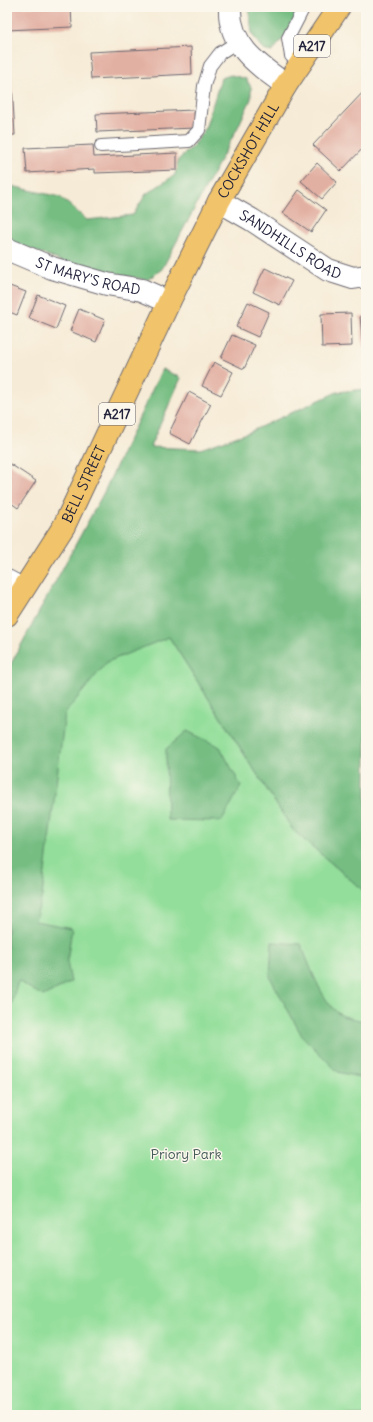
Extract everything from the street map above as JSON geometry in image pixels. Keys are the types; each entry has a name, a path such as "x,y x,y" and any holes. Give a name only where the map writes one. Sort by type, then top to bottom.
{"main road":[{"name":"COCKSHOT HILL","path":"169,302 219,201 286,85 339,7"},
{"name":"BELL STREET","path":"7,616 15,585 64,526 169,302"}],"street":[{"path":"230,7 232,31 237,42 260,66 286,85"},
{"name":"SANDHILLS ROAD","path":"219,201 252,220 328,270 353,278 366,276"},
{"name":"ST MARY'S ROAD","path":"7,249 52,268 107,284 142,290 169,302"}],"lane":[{"path":"300,64 290,56 288,38 304,7"},
{"path":"101,146 189,141 199,130 204,86 210,66 220,53 237,42"}],"green space":[{"path":"249,7 309,7 272,52 263,50 252,34"},
{"path":"231,75 246,79 251,87 251,99 238,127 162,269 147,280 76,267 7,240 7,185 60,197 87,220 133,215 146,194 175,175 178,160 193,146 205,129 221,78"},
{"path":"162,369 181,378 150,447 200,449 247,433 337,392 366,389 366,893 293,830 169,637 107,662 65,713 42,896 35,921 72,928 67,962 71,982 43,996 18,981 7,1020 7,671 104,492"},
{"name":"Priory Park","path":"169,637 293,830 366,893 366,1415 7,1415 7,671"},
{"path":"187,731 220,747 241,786 222,821 167,820 166,749"},
{"path":"272,942 301,944 321,991 333,1008 339,1014 366,1022 366,1079 338,1072 302,1036 270,977"}],"building":[{"path":"7,7 71,7 72,27 7,30"},
{"path":"191,47 192,74 91,79 89,52"},
{"path":"11,68 15,135 7,135 7,69"},
{"path":"366,89 366,145 341,171 313,145"},
{"path":"194,110 195,128 97,132 96,114"},
{"path":"93,145 94,157 177,153 177,170 95,173 95,169 27,173 25,148"},
{"path":"317,163 337,182 322,199 301,181"},
{"path":"299,190 326,210 311,232 283,213"},
{"path":"265,268 292,281 280,305 253,292"},
{"path":"7,285 26,292 17,315 7,311"},
{"path":"38,295 65,306 56,329 29,318"},
{"path":"248,302 269,312 258,337 236,327"},
{"path":"79,309 105,320 96,342 70,331"},
{"path":"351,313 352,346 322,347 321,314"},
{"path":"360,316 366,316 366,347 363,347"},
{"path":"232,335 255,345 244,369 221,358"},
{"path":"214,362 233,372 221,395 202,386"},
{"path":"189,392 211,404 190,444 169,433"},
{"path":"7,462 36,481 18,508 7,500"}]}
